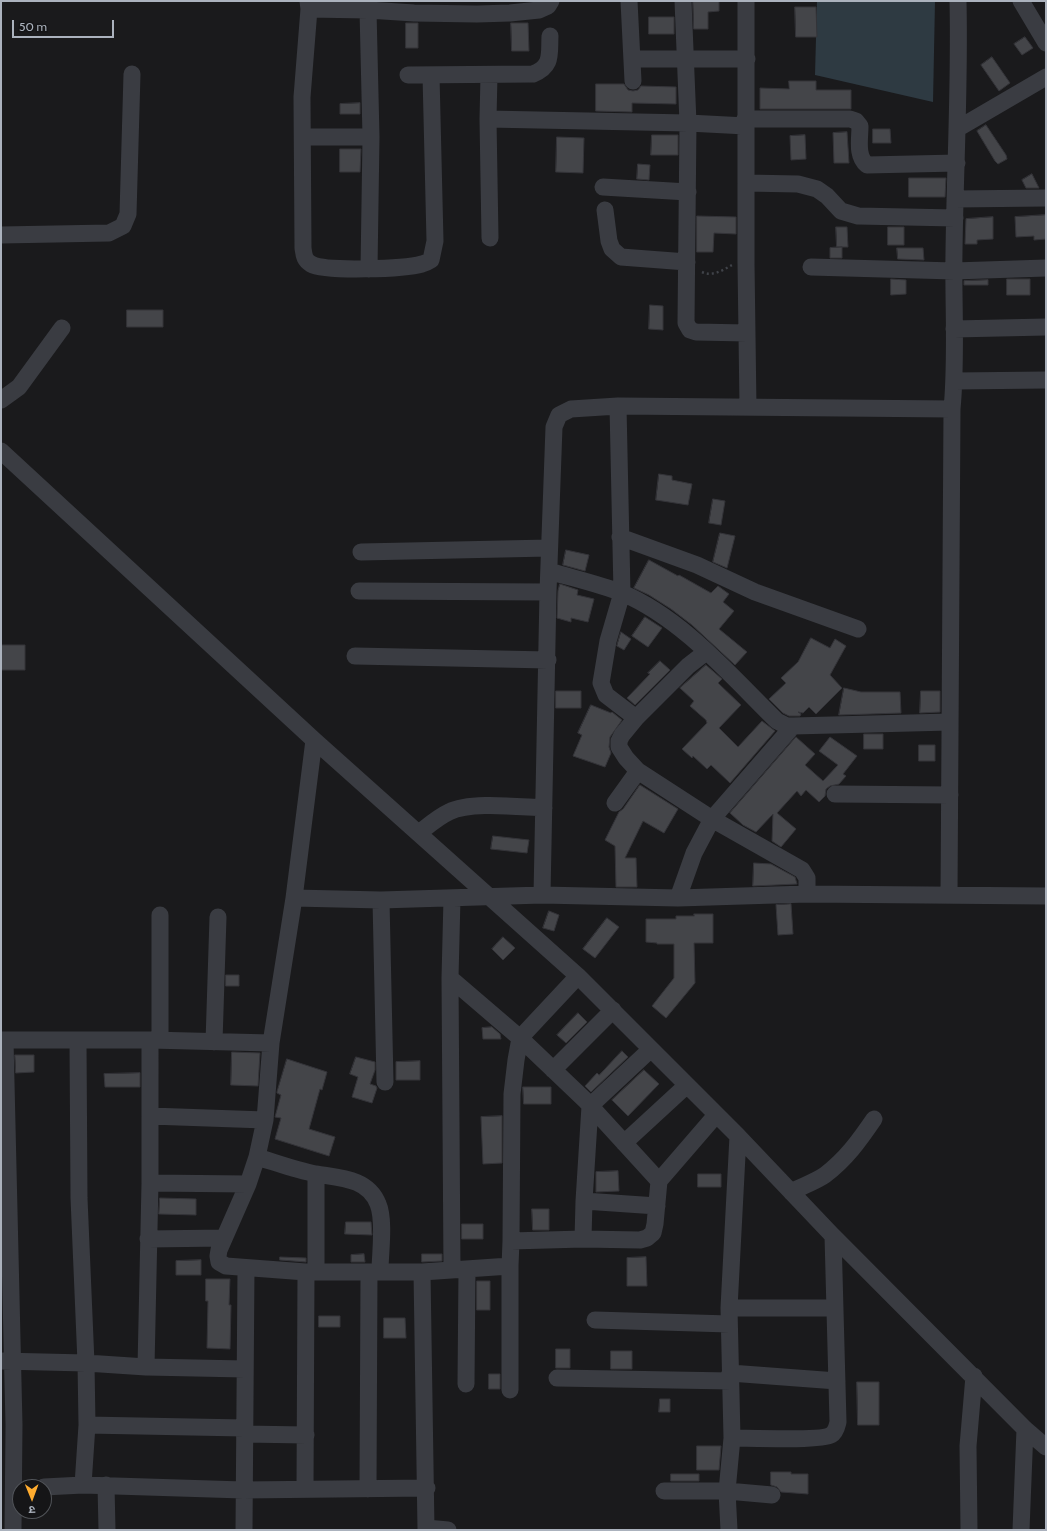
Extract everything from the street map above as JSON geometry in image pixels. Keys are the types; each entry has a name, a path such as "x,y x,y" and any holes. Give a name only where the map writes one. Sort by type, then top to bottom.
{"street":[{"path":"431,75 435,241 430,260 424,264 413,266 369,269 318,267 309,263 304,257 303,248 302,97 308,5 414,13 510,14 539,10 548,6 551,1"},
{"path":"629,1 633,81"},
{"path":"683,1 688,123 686,323 690,330 696,332 747,333"},
{"path":"746,1 746,262 748,407"},
{"path":"949,895 952,409 955,381 954,271 957,163 958,1"},
{"path":"1021,1 1046,44"},
{"path":"368,10 371,137 369,269"},
{"path":"408,76 533,74 541,71 547,66 549,61 550,36"},
{"path":"633,59 747,59"},
{"path":"1,236 109,233 122,226 128,214 132,74"},
{"path":"489,74 488,119 490,238"},
{"path":"957,129 1046,77"},
{"path":"488,119 688,123 850,119 856,121 860,126 859,152 862,161 867,165 957,163"},
{"path":"303,137 371,137"},
{"path":"746,183 798,184 817,189 827,196 841,211 858,216 955,218"},
{"path":"603,187 688,192"},
{"path":"955,199 1046,198"},
{"path":"605,210 609,241 612,249 621,257 687,262"},
{"path":"811,267 954,271 1046,268"},
{"path":"954,329 1046,327"},
{"path":"1,400 19,387 62,328"},
{"path":"955,381 1046,380"},
{"path":"542,895 548,660 549,548 554,427 559,415 571,409 618,406 952,409"},
{"path":"618,406 622,593 608,641 601,683 606,695 636,718"},
{"path":"3,456 314,740 578,976 738,1136 833,1236 974,1376 1025,1429 1046,1447"},
{"path":"620,537 697,565 755,592 858,630"},
{"path":"361,552 549,548"},
{"path":"549,571 622,593 669,620 706,652 777,721 786,726 950,722"},
{"path":"359,591 548,592"},
{"path":"706,652 688,666 636,718 622,736 619,747 626,758 638,771 712,819 802,870 807,878 808,894"},
{"path":"355,656 548,660"},
{"path":"678,898 694,853 712,819 793,726"},
{"path":"314,740 294,898 271,1044 265,1120 257,1157 248,1184 224,1238 218,1256 219,1262 226,1266 311,1272 422,1272 510,1266"},
{"path":"615,803 638,771"},
{"path":"835,794 950,794"},
{"path":"419,834 448,812 459,808 474,806 544,808"},
{"path":"294,898 381,900 542,895 678,898 808,894 1046,896"},
{"path":"452,898 450,978 460,1270 466,1384"},
{"path":"381,900 385,1082"},
{"path":"146,1367 150,1116 155,1040 160,915"},
{"path":"214,1042 218,917"},
{"path":"510,1390 512,1094 520,1038 578,976"},
{"path":"450,978 520,1038 553,1070 590,1106 659,1181"},
{"path":"553,1070 612,1010"},
{"path":"12,1486 7,1361 3,1040 155,1040 271,1044"},
{"path":"78,1041 79,1198 87,1425 83,1485"},
{"path":"583,1239 590,1106 651,1049"},
{"path":"624,1143 687,1085"},
{"path":"512,1241 583,1239 640,1240 647,1238 653,1233 659,1181 716,1115"},
{"path":"150,1116 265,1120"},
{"path":"791,1192 823,1176 840,1162 854,1149 874,1119"},
{"path":"729,1530 727,1491 732,1438 729,1316 738,1136"},
{"path":"257,1157 316,1174 343,1177 357,1182 365,1186 378,1204 381,1217 374,1272 368,1489"},
{"path":"305,1488 311,1272 316,1174"},
{"path":"150,1183 248,1184"},
{"path":"584,1201 657,1206"},
{"path":"732,1438 816,1438 831,1435 836,1430 838,1422 833,1236"},
{"path":"148,1239 224,1238"},
{"path":"244,1530 243,1490 246,1268"},
{"path":"422,1272 427,1488 426,1529 448,1530"},
{"path":"594,1320 729,1316 835,1308"},
{"path":"7,1361 146,1367 244,1369"},
{"path":"969,1530 968,1446 974,1376"},
{"path":"557,1378 730,1377 837,1381"},
{"path":"87,1425 306,1435"},
{"path":"1021,1530 1025,1429"},
{"path":"52,1487 106,1485 243,1490 305,1488 427,1488"},
{"path":"106,1485 107,1530"},
{"path":"664,1491 727,1491 772,1495"},
{"path":"13,1519 13,1530"}],"path":[{"path":"687,262 704,274 714,274 736,262 746,262"}],"shaded area":[{"path":"817,1 935,1 933,102 815,75"}],"building":[{"path":"693,1 719,1 719,11 708,12 708,29 694,29"},
{"path":"795,7 816,7 817,37 796,37"},
{"path":"649,17 674,17 674,34 649,34"},
{"path":"406,23 418,23 418,48 406,48"},
{"path":"511,23 528,23 529,51 512,51"},
{"path":"1025,37 1033,48 1022,55 1014,44"},
{"path":"992,57 1010,83 999,91 981,65"},
{"path":"789,81 816,81 816,90 851,90 851,109 760,109 760,88 789,89"},
{"path":"596,84 624,84 628,90 633,91 638,90 641,86 676,87 676,104 632,103 632,112 596,111"},
{"path":"360,103 360,114 340,114 340,104"},
{"path":"986,125 1006,155 1007,159 998,164 977,131"},
{"path":"873,129 890,129 891,143 873,143"},
{"path":"847,132 849,163 834,163 833,133"},
{"path":"652,135 678,135 678,155 651,155"},
{"path":"805,135 806,159 791,160 790,136"},
{"path":"557,137 584,138 583,173 556,172"},
{"path":"340,149 361,149 360,172 340,172"},
{"path":"638,164 650,165 649,180 637,179"},
{"path":"1032,174 1039,188 1026,188 1022,180"},
{"path":"909,178 946,178 945,197 909,197"},
{"path":"1046,215 1046,239 1034,240 1034,236 1016,237 1015,217"},
{"path":"697,216 736,217 736,234 714,233 713,252 697,252"},
{"path":"993,217 993,239 977,240 977,244 965,244 966,219"},
{"path":"836,227 847,227 848,247 837,247"},
{"path":"888,227 904,227 904,245 888,245"},
{"path":"842,247 842,258 830,258 830,248"},
{"path":"897,248 923,248 924,260 898,259"},
{"path":"891,279 906,280 906,294 891,295"},
{"path":"1007,279 1030,279 1030,295 1007,295"},
{"path":"988,280 988,285 964,285 964,281"},
{"path":"650,305 663,306 663,330 649,329"},
{"path":"127,310 163,310 163,327 127,327"},
{"path":"659,474 672,476 672,480 692,484 688,505 656,500"},
{"path":"713,499 725,501 721,525 709,523"},
{"path":"720,533 735,536 727,568 713,562"},
{"path":"566,550 589,555 585,571 563,565"},
{"path":"649,560 711,593 718,586 729,594 723,602 734,611 719,629 747,652 735,665 692,625 671,609 649,595 634,588"},
{"path":"560,584 578,590 577,595 594,599 588,622 571,618 571,622 557,618 558,591"},
{"path":"645,617 662,628 648,647 632,636"},
{"path":"621,632 631,639 624,650 617,646"},
{"path":"811,638 830,648 835,639 846,646 830,675 842,688 816,714 809,707 803,713 798,712 801,714 800,716 789,716 783,713 769,699 786,683 781,678 798,662"},
{"path":"1,645 25,645 25,670 1,670"},
{"path":"660,661 670,670 635,705 627,698"},
{"path":"706,665 722,679 718,683 741,705 719,728 738,747 762,721 775,731 730,783 711,765 707,769 693,756 692,758 682,749 707,723 706,720 690,706 694,701 680,688"},
{"path":"844,688 861,692 900,692 901,713 839,715"},
{"path":"556,691 581,691 581,708 556,708"},
{"path":"921,691 940,691 940,712 920,713"},
{"path":"591,705 611,713 612,712 622,720 610,737 609,747 611,753 605,767 573,756 582,735 578,733"},
{"path":"864,734 883,734 883,749 864,749"},
{"path":"796,737 815,754 805,765 823,781 838,765 819,751 830,737 857,756 843,774 846,776 839,784 830,786 826,789 825,796 819,802 806,790 801,796 797,791 777,813 796,829 781,847 772,841 773,814 756,832 743,825 730,813"},
{"path":"919,745 935,745 935,761 919,761"},
{"path":"640,785 678,809 664,833 643,821 625,858 636,858 637,887 616,887 615,846 605,840 619,812 623,809"},
{"path":"493,836 529,840 527,853 491,849"},
{"path":"754,863 771,864 795,877 797,884 753,886"},
{"path":"791,904 793,934 778,935 776,905"},
{"path":"549,911 559,915 554,931 543,928"},
{"path":"694,914 713,914 713,943 694,943 695,983 666,1018 652,1006 674,978 674,944 657,944 646,942 646,919 676,919 676,916 694,916"},
{"path":"607,918 619,927 595,958 583,949"},
{"path":"503,937 515,948 503,960 492,949"},
{"path":"226,975 239,975 239,986 226,986"},
{"path":"578,1013 587,1022 566,1043 557,1035"},
{"path":"492,1027 500,1034 501,1039 483,1039 482,1028"},
{"path":"622,1051 628,1057 591,1092 585,1086 597,1073 599,1075"},
{"path":"232,1052 260,1053 258,1086 231,1085"},
{"path":"15,1055 34,1055 34,1072 16,1073"},
{"path":"356,1057 375,1062 375,1070 370,1084 376,1086 377,1088 372,1103 352,1097 358,1077 350,1074"},
{"path":"287,1059 327,1072 322,1090 320,1089 309,1129 335,1137 329,1156 275,1139 281,1118 275,1117 281,1095 277,1092"},
{"path":"420,1061 420,1080 396,1080 396,1062"},
{"path":"644,1070 659,1084 628,1116 612,1100"},
{"path":"140,1073 140,1087 105,1087 104,1074"},
{"path":"523,1087 551,1087 551,1104 524,1104"},
{"path":"502,1116 502,1163 483,1164 481,1117"},
{"path":"618,1171 619,1191 596,1192 596,1172"},
{"path":"698,1174 721,1174 721,1187 698,1187"},
{"path":"160,1198 196,1199 196,1215 159,1214"},
{"path":"532,1209 549,1209 549,1230 533,1230"},
{"path":"346,1222 371,1222 372,1235 345,1234"},
{"path":"462,1224 483,1224 483,1239 462,1239"},
{"path":"364,1254 365,1262 351,1262 351,1255"},
{"path":"422,1254 442,1254 442,1261 422,1262"},
{"path":"280,1257 306,1258 306,1262 280,1260"},
{"path":"646,1257 647,1286 627,1286 627,1258"},
{"path":"201,1260 201,1275 176,1275 176,1261"},
{"path":"206,1279 230,1279 230,1349 207,1348 208,1301 206,1301"},
{"path":"477,1281 490,1281 490,1310 477,1310"},
{"path":"319,1316 340,1316 340,1327 319,1327"},
{"path":"384,1318 405,1318 406,1338 384,1338"},
{"path":"556,1349 570,1349 570,1368 556,1368"},
{"path":"611,1351 632,1351 632,1369 611,1369"},
{"path":"489,1374 500,1374 500,1389 489,1389"},
{"path":"857,1382 879,1382 879,1425 858,1425"},
{"path":"660,1399 670,1399 670,1412 659,1412"},
{"path":"697,1446 721,1446 719,1470 697,1470"},
{"path":"771,1472 808,1474 808,1494 781,1492 777,1487 771,1485"},
{"path":"671,1474 699,1474 699,1481 671,1481"}]}
